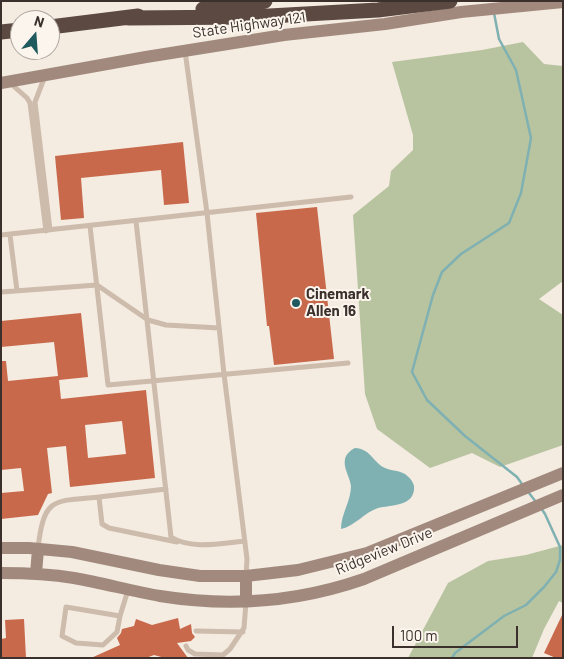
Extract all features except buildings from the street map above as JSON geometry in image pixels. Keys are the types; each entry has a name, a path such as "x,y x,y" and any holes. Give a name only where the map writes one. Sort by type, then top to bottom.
{"highway":[{"path":"60,26 265,1"},
{"path":"128,18 251,17 378,10 450,1"}],"main road":[{"name":"State Highway 121","path":"5,83 284,35 385,24 460,12 557,2"},
{"name":"Ridgeview Drive","path":"1,548 38,548 84,554 180,574 246,576 298,570 367,553 563,473"},
{"name":"Ridgeview Drive","path":"1,573 73,578 186,599 246,601 291,597 341,587 563,495"},
{"path":"36,574 38,548"},
{"path":"246,576 246,601"}],"lane":[{"path":"185,51 207,213 224,374 248,559 246,576"},
{"path":"46,76 35,102 48,231"},
{"path":"5,83 27,98 30,103 48,231"},
{"path":"1,235 351,197"},
{"path":"136,221 171,537 180,542"},
{"path":"90,226 108,385 348,363"},
{"path":"10,235 17,291"},
{"path":"1,292 96,284 148,320 166,325 219,328"},
{"path":"38,548 41,524 48,508 62,500 166,489"},
{"path":"99,497 102,524 109,528 180,542 209,544 245,541"},
{"path":"120,616 66,607 62,636 76,643 103,645 117,632 128,589"},
{"path":"186,646 191,653 195,654 222,655 230,649 243,632 246,623 246,601"},
{"path":"196,631 243,632"}],"green space":[{"path":"523,42 544,64 563,66 563,281 539,299 563,315 563,445 500,467 472,453 430,468 377,429 365,394 353,215 389,186 391,171 413,150 413,135 392,62 482,50"},
{"path":"563,545 563,603 559,601 544,629 532,658 408,658 448,583 488,561 526,555"}],"water":[{"path":"355,448 364,450 383,467 405,474 413,482 413,493 411,498 401,504 373,510 351,525 341,529 351,486 345,466 345,459 346,455"}],"waterway":[{"path":"494,13 499,39 516,70 531,138 521,193 509,223 461,254 442,272 433,295 412,372 427,400 465,436 517,477 522,484"},
{"path":"529,493 536,502"},
{"path":"452,658 455,653 504,616 526,605 556,572 560,560 560,547 541,508"}],"place":[{"name":"Cinemark Allen 16","path":"296,303"}]}
